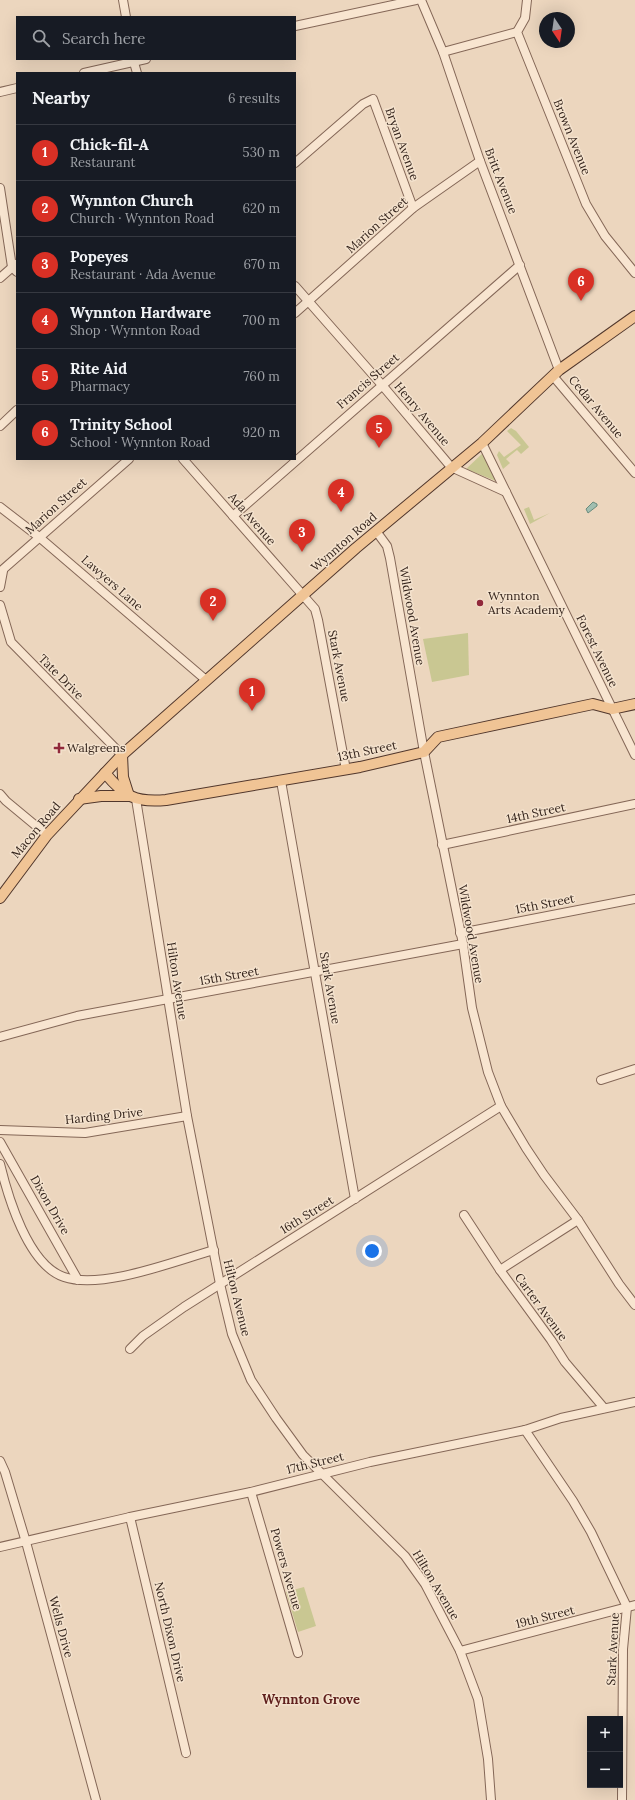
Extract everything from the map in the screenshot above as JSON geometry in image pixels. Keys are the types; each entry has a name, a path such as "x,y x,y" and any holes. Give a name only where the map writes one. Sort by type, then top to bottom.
{"main road":[{"name":"Wynnton Road","path":"79,799 122,755 302,595 482,442 556,373 635,316"},
{"path":"424,752 438,737 593,704 612,708 635,704"},
{"name":"13th Street","path":"79,799 132,797 161,800 346,770 424,752"},
{"path":"122,755 123,777 132,797"},
{"path":"105,773 123,792 132,797"},
{"name":"Macon Road","path":"0,898 47,835 79,799"}],"street":[{"path":"123,0 126,16"},
{"path":"296,26 416,0"},
{"name":"Britt Avenue","path":"421,0 443,52 480,161 520,264 556,373"},
{"path":"443,52 517,32 525,18 527,0"},
{"name":"Brown Avenue","path":"517,32 586,204 605,236 635,273"},
{"path":"88,72 134,60 137,72"},
{"path":"0,92 16,88"},
{"name":"Bryan Avenue","path":"296,162 363,104 373,99 413,208"},
{"name":"Marion Street","path":"296,312 413,208 480,161"},
{"path":"0,188 15,268 0,278"},
{"name":"Francis Street","path":"233,516 520,264"},
{"name":"Henry Avenue","path":"296,287 382,385 451,467"},
{"name":"Cedar Avenue","path":"556,373 635,473"},
{"path":"0,426 16,411"},
{"name":"Forest Avenue","path":"482,442 635,755"},
{"name":"Marion Street","path":"2,571 39,536 128,460"},
{"name":"Ada Avenue","path":"184,460 302,595"},
{"path":"451,467 500,488 506,493"},
{"name":"Lawyers Lane","path":"0,507 39,536 206,680"},
{"name":"Wildwood Avenue","path":"376,531 387,546 390,558 424,752 463,944 472,1008 488,1072 501,1106 544,1175 578,1220 619,1284 635,1305"},
{"path":"0,587 2,571"},
{"name":"Stark Avenue","path":"302,595 315,609 318,620 346,770"},
{"name":"Tate Drive","path":"0,605 10,642 122,755"},
{"name":"Stark Avenue","path":"281,781 355,1199"},
{"path":"0,794 6,801 47,835"},
{"name":"Hilton Avenue","path":"132,797 187,1116 220,1284 232,1334 251,1380 298,1448 322,1474 405,1556 425,1584 460,1651 478,1699 484,1726 491,1800"},
{"name":"14th Street","path":"442,845 635,804"},
{"name":"15th Street","path":"460,933 635,899"},
{"name":"15th Street","path":"0,1037 77,1016 463,944"},
{"path":"601,1080 635,1069"},
{"name":"16th Street","path":"130,1349 143,1336 220,1284 501,1106"},
{"name":"Harding Drive","path":"0,1130 84,1133 187,1116"},
{"name":"Dixon Drive","path":"0,1143 78,1280"},
{"path":"0,1164 8,1196 16,1216 34,1250 49,1268 62,1277 97,1281 214,1250"},
{"name":"Carter Avenue","path":"464,1215 500,1270 551,1340 565,1362 604,1408"},
{"path":"500,1270 578,1220"},
{"name":"17th Street","path":"0,1547 130,1517 251,1492 322,1474 476,1439 525,1430 561,1418 635,1402"},
{"name":"Stark Avenue","path":"525,1430 573,1501 631,1606 623,1649 622,1800"},
{"name":"Wells Drive","path":"0,1461 5,1472 26,1542 96,1800"},
{"name":"Powers Avenue","path":"251,1492 298,1653"},
{"name":"North Dixon Drive","path":"130,1517 186,1753"},
{"name":"19th Street","path":"460,1651 631,1606"}],"shaded area":[{"path":"511,428 516,431 529,447 521,454 517,450 506,459 510,463 503,469 497,455 499,451 504,457 521,445 507,431"},
{"path":"484,452 496,481 466,469"},
{"path":"593,502 597,504 597,506 588,513 586,509"},
{"path":"529,507 534,520 550,513 530,524 524,509"},
{"path":"468,633 469,675 432,682 423,639"},
{"path":"304,1587 316,1626 298,1632 286,1592"}],"place":[{"name":"Trinity School","path":"581,301"},
{"name":"Rite Aid","path":"379,448"},
{"name":"Wynnton Hardware","path":"341,512"},
{"name":"Popeyes","path":"302,552"},
{"name":"Wynnton Arts Academy","path":"480,603"},
{"name":"Wynnton Church","path":"213,621"},
{"name":"Chick-fil-A","path":"252,711"},
{"name":"Walgreens","path":"59,748"}],"district":[{"name":"Wynnton Grove","path":"311,1699"}]}
